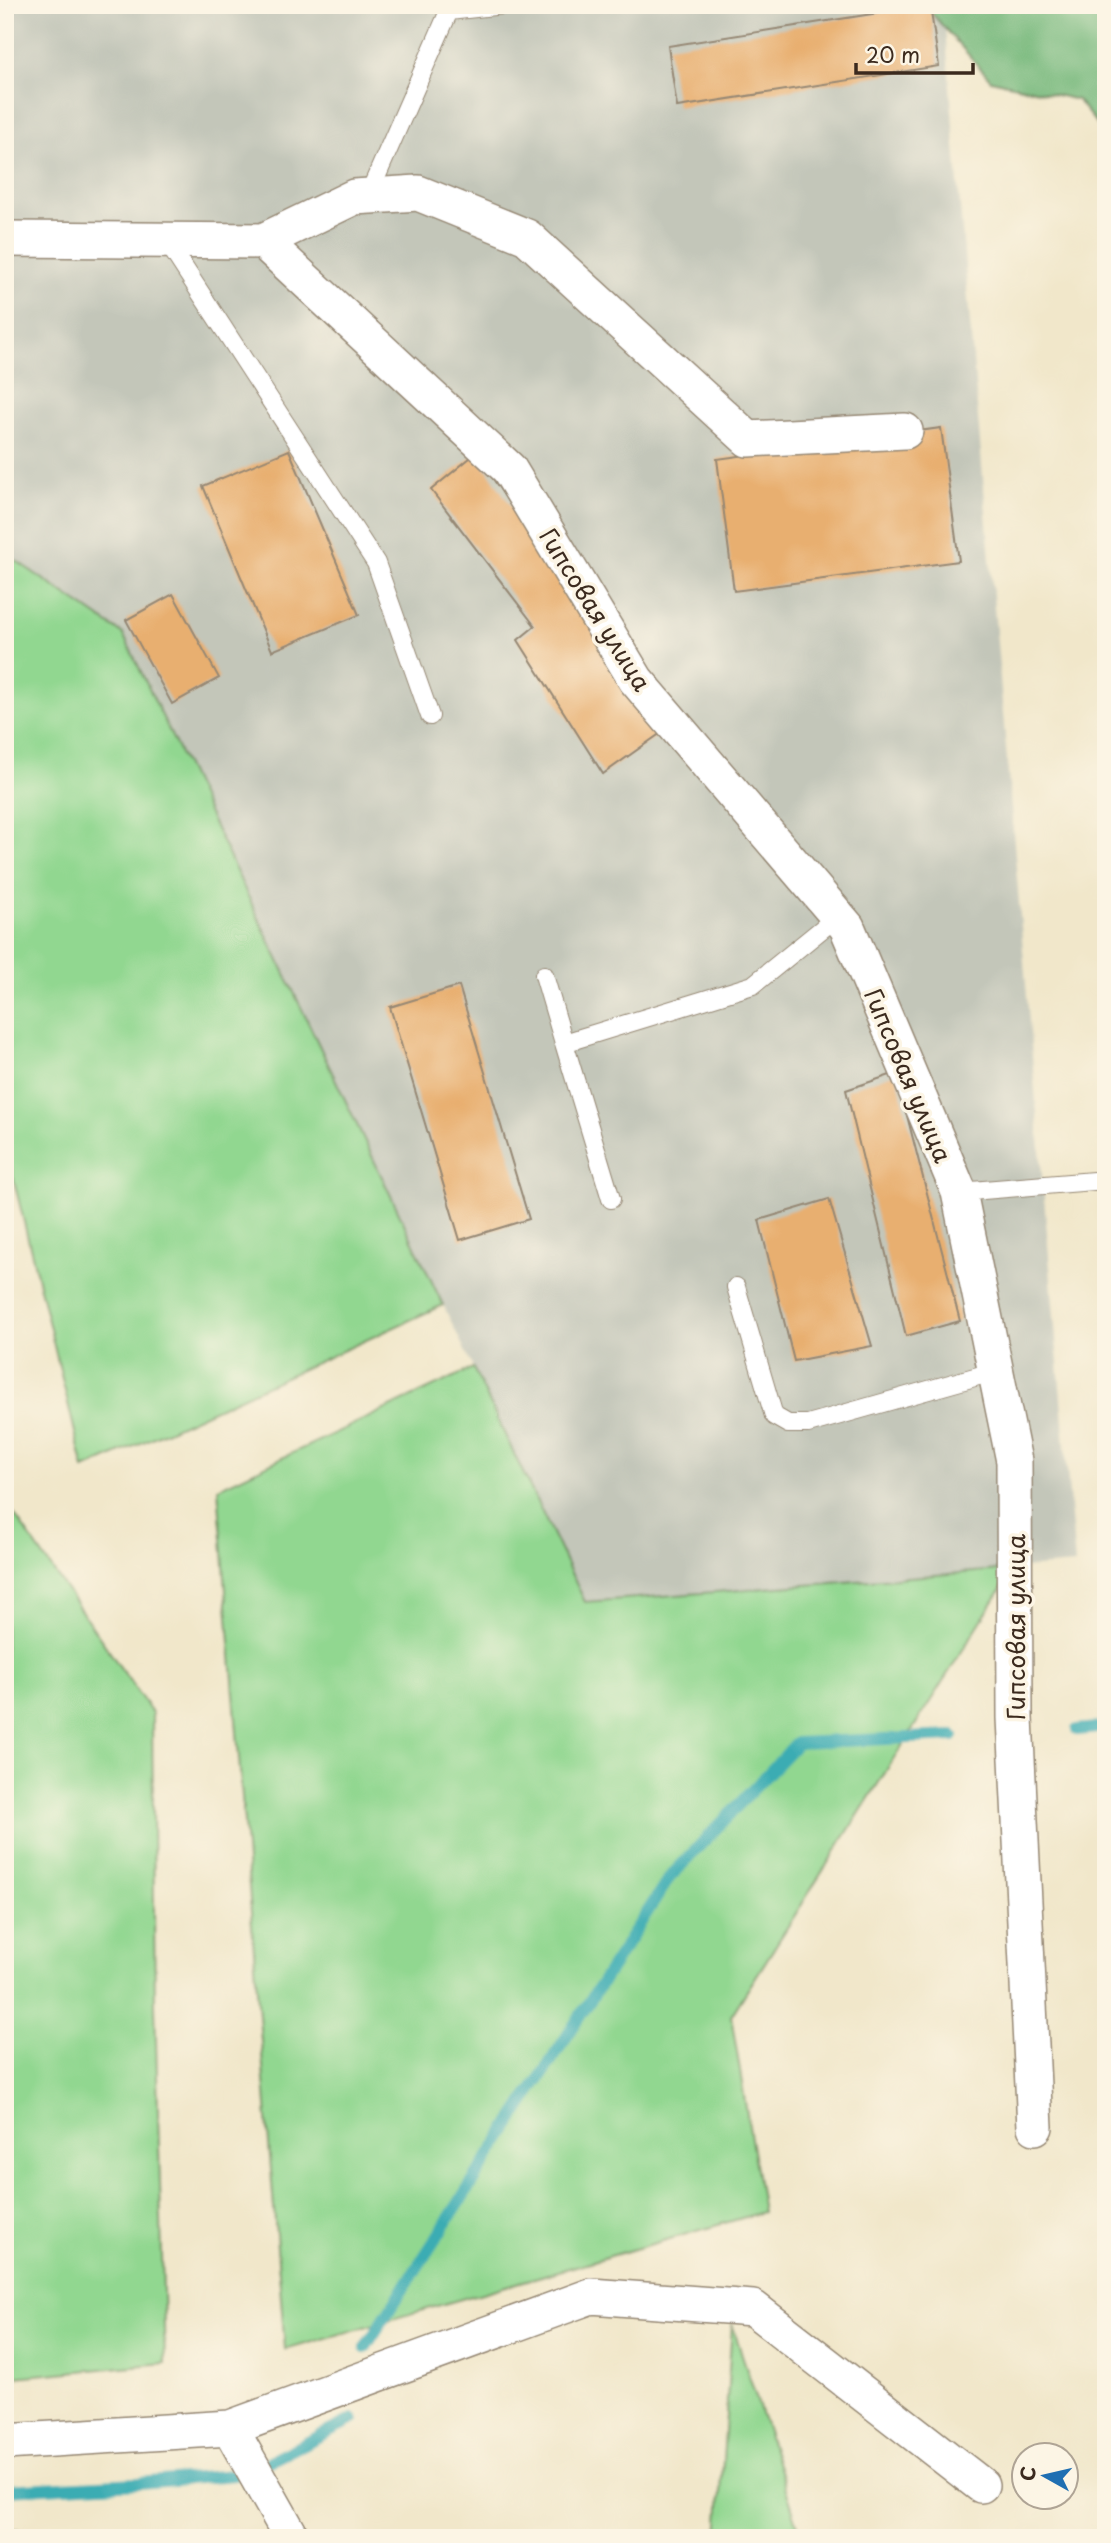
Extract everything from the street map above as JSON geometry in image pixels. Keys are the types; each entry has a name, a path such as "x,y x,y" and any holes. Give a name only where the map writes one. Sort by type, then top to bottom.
{"street":[{"path":"5,239 262,241 354,197 418,193 527,237 748,439 905,431"},
{"name":"Гипсовая улица","path":"262,241 509,469 636,680 847,927 958,1192 1014,1461 1015,1718 1035,2127"},
{"path":"5,2442 230,2428 591,2296 753,2308 981,2485"},
{"path":"230,2428 292,2538"}],"lane":[{"path":"368,196 449,8 503,5"},
{"path":"166,240 376,563 430,716"},
{"path":"564,1043 753,985 838,916"},
{"path":"544,975 611,1199"},
{"path":"958,1192 1106,1180"},
{"path":"736,1287 774,1416 788,1424 808,1424 996,1371"}],"shaded area":[{"path":"5,5 943,5 1075,1564 585,1602 123,634 5,553"}],"green space":[{"path":"924,5 1106,5 1106,135 1077,100 991,80"},
{"path":"5,553 123,634 443,1305 84,1469 5,1144"},
{"path":"473,1368 585,1602 1014,1569 731,2016 763,2212 285,2350 218,1488"},
{"path":"5,1501 152,1713 155,2004 165,2363 5,2378"},
{"path":"732,2324 802,2538 718,2538"},
{"path":"5,2530 169,2538 5,2538"}],"building":[{"path":"930,5 939,66 677,107 668,46"},
{"path":"941,428 959,561 734,591 717,459"},
{"path":"289,450 359,615 272,651 203,486"},
{"path":"476,453 661,733 603,774 518,640 535,626 431,490"},
{"path":"173,594 219,678 172,704 126,620"},
{"path":"459,986 529,1219 460,1240 390,1007"},
{"path":"896,1073 960,1321 906,1336 846,1090"},
{"path":"829,1199 872,1346 794,1361 759,1220"}],"waterway":[{"path":"1077,1730 1106,1727"},
{"path":"365,2348 670,1877 797,1743 953,1736"},
{"path":"270,2461 353,2419"},
{"path":"5,2490 234,2475"}]}
